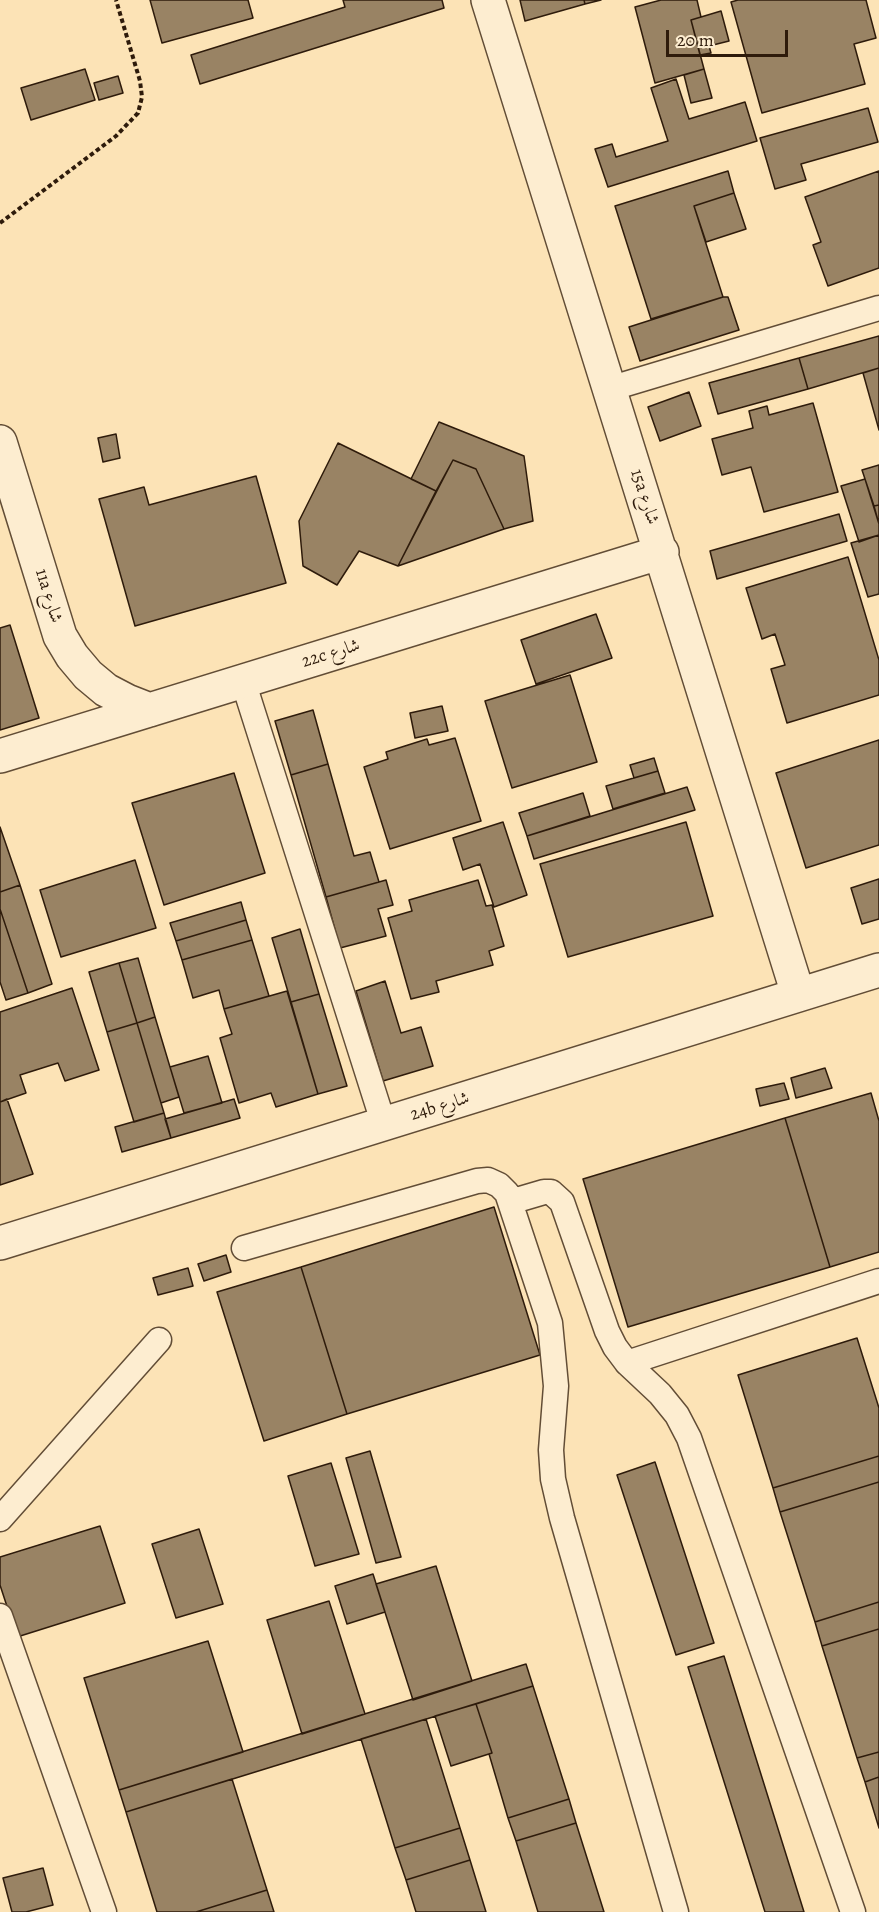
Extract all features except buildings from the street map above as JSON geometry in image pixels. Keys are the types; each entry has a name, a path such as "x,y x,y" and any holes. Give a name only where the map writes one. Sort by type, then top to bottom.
{"street":[{"name":"15a شارع","path":"488,0 798,994"},
{"name":"11a شارع","path":"0,442 60,636 72,657 106,690 150,710"},
{"name":"22c شارع","path":"0,756 662,552"},
{"name":"24b شارع","path":"0,1243 879,970"}],"lane":[{"path":"609,389 879,308"},
{"path":"243,681 384,1125"},
{"path":"244,1248 477,1180 488,1180 499,1185 507,1193 550,1323 556,1386 551,1450 555,1489 676,1912"},
{"path":"510,1202 544,1192 551,1192 562,1202 607,1331 615,1347 627,1363 660,1394 677,1415 689,1438 853,1912"},
{"path":"627,1363 879,1281"},
{"path":"0,1519 159,1340"},
{"path":"0,1616 104,1912"}],"path":[{"path":"0,223 116,136 138,113 142,97 140,81 116,0"}]}
